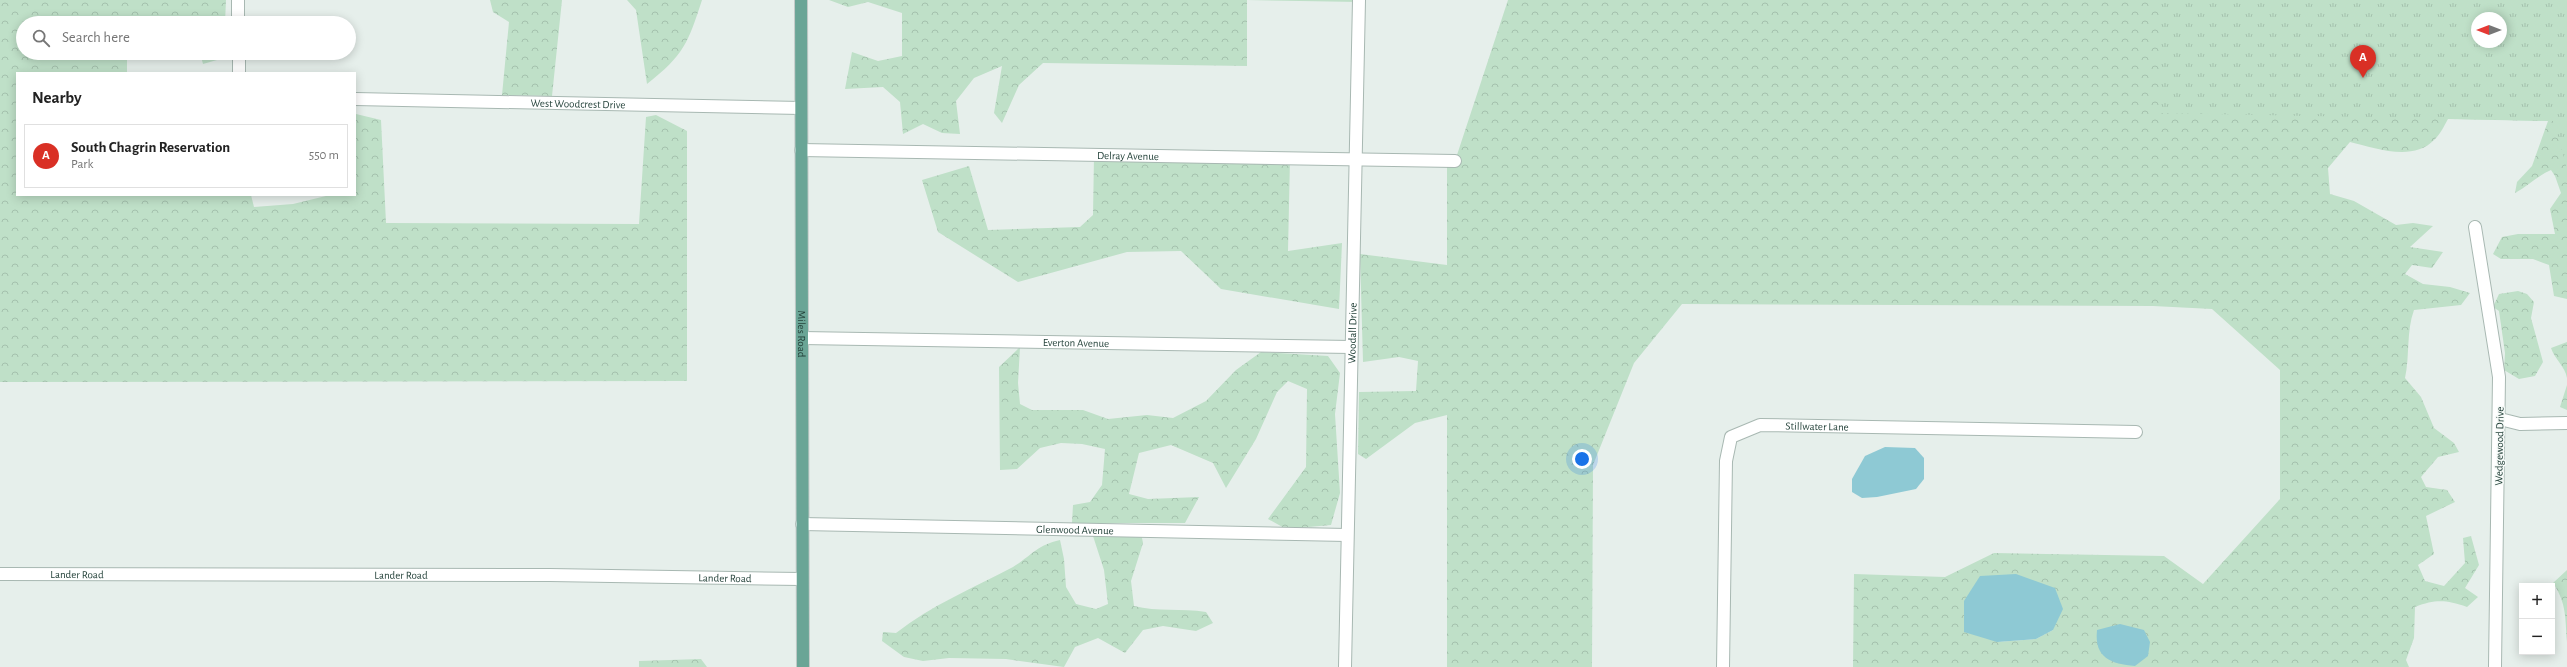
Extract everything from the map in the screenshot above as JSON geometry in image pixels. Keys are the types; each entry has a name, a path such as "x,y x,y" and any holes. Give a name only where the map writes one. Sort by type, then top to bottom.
{"main road":[{"name":"Miles Road","path":"801,0 802,667"}],"street":[{"path":"238,0 238,16"},
{"name":"Woodall Drive","path":"1345,667 1359,0"},
{"path":"238,60 239,72"},
{"name":"West Woodcrest Drive","path":"356,99 801,108"},
{"name":"Delray Avenue","path":"801,150 1455,161"},
{"name":"Wedgewood Drive","path":"2475,227 2499,377 2500,419 2495,667"},
{"name":"Everton Avenue","path":"802,338 1351,347"},
{"path":"2500,419 2520,424 2567,423"},
{"name":"Stillwater Lane","path":"1723,667 1726,461 1731,437 1760,425 2136,432"},
{"name":"Glenwood Avenue","path":"802,524 1347,535"},
{"name":"Lander Road","path":"0,574 550,575 801,579"}],"green space":[{"path":"0,0 226,0 225,16 16,16 16,60 127,60 127,72 16,72 16,196 251,196 254,207 293,204 326,196 356,196 356,114 381,120 386,223 639,224 646,117 656,115 687,131 687,381 0,382"},
{"path":"490,0 562,0 552,96 502,95 509,22 493,12"},
{"path":"627,0 702,0 693,27 683,47 669,65 647,84 636,10"},
{"path":"829,0 1247,0 1247,66 1043,63 1019,85 1002,123 994,113 1002,66 974,78 956,101 960,134 942,133 923,124 903,134 900,102 883,87 845,89 852,52 878,61 902,56 902,13 868,2 848,7"},
{"path":"1247,0 1359,0 1359,2"},
{"path":"1508,0 2567,0 2567,299 2554,296 2549,265 2533,259 2501,259 2493,254 2502,237 2518,234 2555,234 2550,209 2561,193 2555,176 2551,170 2515,193 2517,182 2532,166 2548,121 2448,119 2438,136 2425,147 2405,152 2394,152 2350,142 2328,168 2330,194 2354,201 2396,225 2413,223 2433,226 2410,247 2443,252 2432,268 2412,265 2405,274 2423,284 2450,287 2470,293 2461,305 2414,310 2410,327 2405,378 2421,397 2434,428 2454,443 2459,452 2438,457 2421,477 2426,487 2447,490 2455,502 2426,516 2434,554 2418,565 2425,581 2444,586 2465,563 2463,538 2471,536 2479,565 2465,588 2478,597 2467,607 2441,601 2415,607 2414,638 2406,660 2409,667 1853,667 1854,574 1945,577 1994,553 2164,556 2203,584 2280,499 2280,370 2212,309 2153,306 1682,304 1634,363 1593,465 1592,667 1447,667 1447,415 1415,423 1366,459 1358,454 1359,392 1416,391 1418,361 1399,357 1363,362 1360,254 1447,265 1447,161 1455,161","holes":["2053,630 2036,639 1997,642"]},
{"path":"2161,0 2567,0 2567,169 2554,121 2159,113"},
{"path":"202,60 217,60 203,64"},
{"path":"1094,156 1290,159 1288,251 1342,243 1339,309 1221,289 1181,251 1127,252 1018,282 938,232 922,180 969,166 988,230 1080,227 1093,215"},
{"path":"2518,291 2527,294 2534,302 2531,318 2543,362 2535,376 2519,379 2504,370 2505,353 2499,311 2493,307 2499,294"},
{"path":"2567,342 2567,378 2551,348"},
{"path":"1020,347 1018,383 1020,404 1032,410 1083,410 1108,419 1147,415 1173,418 1206,401 1236,370 1261,352 1328,356 1340,373 1335,414 1340,493 1331,525 1286,529 1268,519 1306,467 1307,389 1288,381 1277,392 1256,439 1226,488 1213,463 1171,445 1139,453 1129,494 1148,499 1199,497 1185,523 1072,523 1073,505 1090,502 1102,485 1105,449 1082,444 1061,443 1040,448 1017,469 1000,470 999,367"},
{"path":"2567,385 2567,410 2560,407"},
{"path":"1141,533 1143,543 1131,581 1134,606 1152,609 1206,612 1213,623 1196,631 1163,626 1143,630 1125,653 1098,638 1075,647 1064,667 1006,659 949,658 923,661 904,657 882,641 883,632 896,633 938,605 1013,567 1045,545 1060,540 1064,559 1066,587 1076,604 1096,609 1108,604 1104,570 1093,536"},
{"path":"2567,570 2567,642 2563,605 2555,583 2553,583"},
{"path":"701,659 707,667 639,667 639,661"}],"water":[{"path":"1885,447 1915,448 1924,458 1924,479 1916,489 1877,497 1862,498 1852,492 1852,479 1865,456"},
{"path":"2016,574 2055,588 2063,609 2053,630 2036,639 1997,642 1964,632 1964,601 1980,576"},
{"path":"2120,624 2144,630 2150,642 2148,656 2135,666 2126,665 2106,658 2098,647 2097,630"}],"place":[{"name":"South Chagrin Reservation","path":"2363,78"}]}
